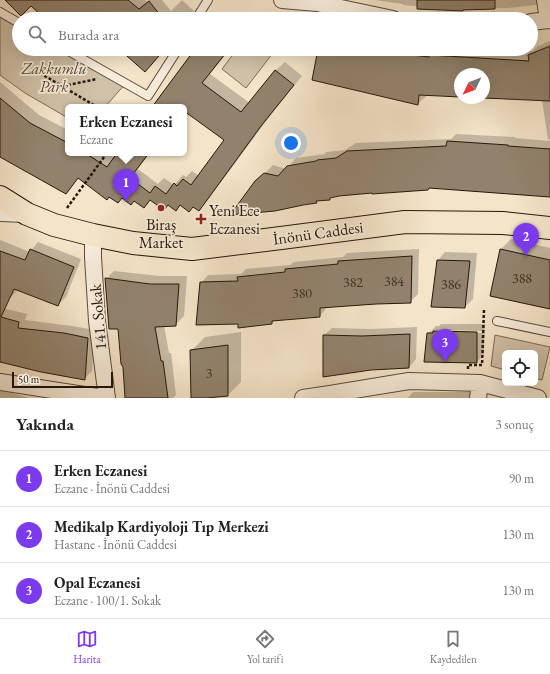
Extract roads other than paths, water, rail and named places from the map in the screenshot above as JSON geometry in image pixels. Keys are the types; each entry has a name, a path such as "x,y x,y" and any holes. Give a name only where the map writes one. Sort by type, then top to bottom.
{"main road":[{"name":"İnönü Caddesi","path":"0,196 27,214 54,225 92,236 133,243 192,249 405,222 503,222 550,228"}],"street":[{"path":"282,0 315,2 361,12"},
{"path":"538,21 549,20 545,0"},
{"path":"0,213 27,214"},
{"name":"141. Sokak","path":"92,236 97,321 106,398"},
{"path":"303,398 330,396 409,381 475,388 538,398"},
{"path":"0,382 106,398"}],"lane":[{"path":"200,12 208,0"},
{"path":"0,12 12,19"},
{"path":"78,56 148,96 174,56"},
{"path":"496,321 550,332"}],"place":[{"name":"Erken Eczanesi","path":"126,202"},
{"name":"Biraş Market","path":"161,208"},
{"name":"Yeni Ece Eczanesi","path":"201,219"},
{"name":"Medikalp Kardiyoloji Tıp Merkezi","path":"526,256"},
{"name":"Opal Eczanesi","path":"445,362"}],"park label":[{"name":"Zakkumlu Park","path":"54,77"}]}
